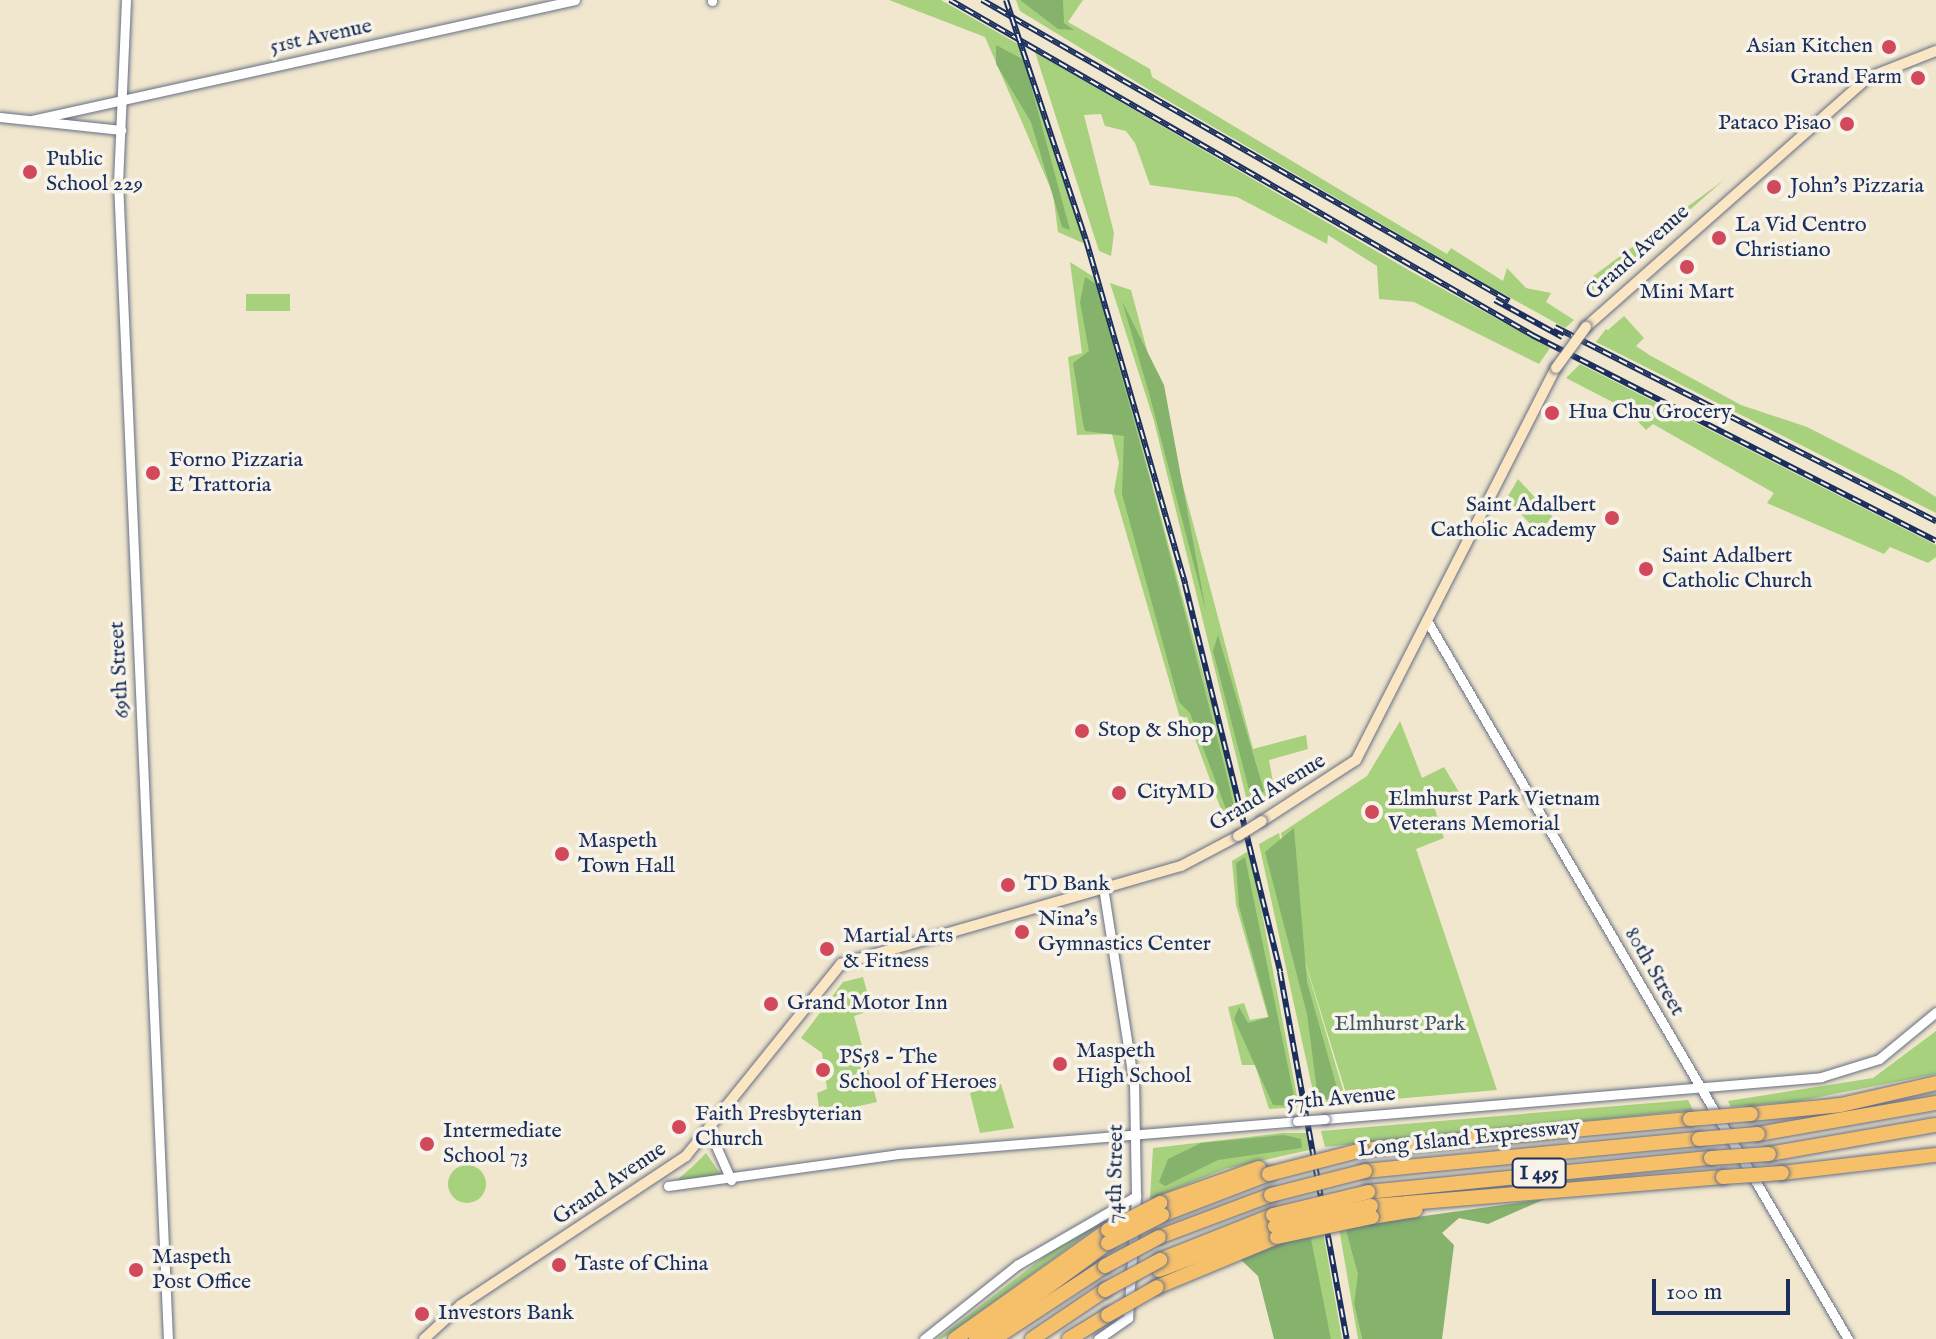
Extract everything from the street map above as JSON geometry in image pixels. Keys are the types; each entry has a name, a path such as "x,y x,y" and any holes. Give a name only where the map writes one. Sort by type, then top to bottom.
{"highway":[{"path":"955,1339 1108,1236 1161,1209 1268,1170 1362,1150 1850,1103 1936,1083"},
{"name":"Long Island Expressway","path":"994,1339 1105,1266 1159,1237 1271,1195 1365,1171 1758,1134 1936,1103"},
{"name":"Long Island Expressway","path":"1032,1339 1100,1294 1159,1265 1275,1226 1370,1205 1711,1158 1769,1154 1936,1125"},
{"path":"1869,1165 1936,1146"},
{"path":"1069,1339 1157,1287 1275,1226 1370,1205 1782,1173 1936,1155"},
{"path":"976,1339 1108,1236"}],"main road":[{"name":"Grand Avenue","path":"424,1339 461,1305 686,1156 841,964 1181,866 1238,836 1356,760 1429,624 1556,368 1586,327 1867,78 1936,51"}],"street":[{"name":"69th Street","path":"126,0 121,130 168,1339"},
{"name":"51st Avenue","path":"32,120 575,0"},
{"path":"0,117 121,130"},
{"name":"80th Street","path":"1429,624 1848,1339"},
{"name":"74th Street","path":"1098,1339 1128,1318 1136,1196 1136,1134 1103,888"},
{"name":"57th Avenue","path":"668,1186 731,1180 898,1154 1700,1087 1858,1069 1897,1047 1936,1012"},
{"path":"708,1128 731,1180"},
{"path":"924,1339 1017,1265 1136,1196"}],"green space":[{"path":"889,0 941,0 1018,44 1085,244 1058,232 1053,194 985,37"},
{"path":"1016,0 1083,0 1068,22 1150,69 1152,77 1447,254 1451,248 1503,281 1507,268 1526,288 1551,293 1546,302 1574,320 1565,328 1489,286 1151,91 1020,11"},
{"path":"1020,0 1063,0 1064,23 1074,30 1058,29"},
{"path":"996,45 1024,60 1070,230 1062,227 1031,122 996,64"},
{"path":"1035,52 1412,272 1550,348 1539,364 1414,302 1379,299 1377,266 1328,235 1327,244 1237,197 1150,185 1135,143 1126,131 1105,126 1101,114 1084,115 1114,233 1111,256 1099,251"},
{"path":"1724,180 1593,294 1584,283 1631,248"},
{"path":"1070,262 1097,279 1241,814 1226,823 1187,717 1180,718 1114,491 1119,463 1112,434 1077,435 1068,357 1082,353"},
{"path":"1085,277 1096,284 1151,483 1225,768 1235,811 1229,817 1190,713 1179,702 1122,494 1124,436 1085,431 1073,363 1089,351 1080,302"},
{"path":"1110,283 1131,290 1253,749 1306,735 1308,749 1269,760 1275,793 1249,809 1154,421"},
{"path":"246,294 290,294 290,311 246,311"},
{"path":"1122,301 1164,385 1206,611 1149,393"},
{"path":"1624,316 1644,338 1636,346 1651,356 1741,405 1807,427 1901,475 1936,497 1936,513 1596,342 1606,329 1629,343 1608,330"},
{"path":"1580,364 1936,545 1936,557 1928,563 1890,547 1884,554 1767,503 1774,493 1653,424 1646,430 1626,409 1566,378"},
{"path":"1518,479 1553,517 1537,532 1507,498"},
{"path":"1218,635 1264,791 1253,805 1213,651"},
{"name":"Elmhurst Park","path":"1400,721 1422,778 1444,767 1459,792 1434,806 1444,838 1416,849 1497,1090 1349,1103 1296,932 1347,1103 1316,1105 1259,844 1279,833 1289,887 1281,833 1367,776"},
{"path":"1294,828 1307,982 1341,1102 1318,1098 1307,1014 1265,852"},
{"path":"1250,850 1299,1107 1269,1109 1255,1065 1242,1065 1228,1007 1244,1003 1250,1020 1268,1017 1236,905 1232,861"},
{"path":"1245,857 1294,1096 1293,1106 1273,1105 1234,1019 1239,1007 1248,1023 1269,1017 1239,906 1236,863"},
{"path":"863,977 872,1010 854,1016 877,1102 820,1115 817,1093 827,1089 822,1053 801,1038 843,982"},
{"path":"1936,1031 1936,1074 1794,1102 1731,1107 1728,1101 1873,1078"},
{"path":"1001,1084 1014,1128 980,1133 970,1093"},
{"path":"1688,1100 1693,1110 1325,1147 1321,1131"},
{"path":"1282,1133 1307,1133 1309,1150 1225,1169 1150,1199 1153,1148"},
{"path":"1284,1135 1301,1139 1302,1148 1218,1160 1165,1186 1159,1182 1168,1159 1201,1143"},
{"path":"706,1153 721,1175 676,1181 692,1167"},
{"path":"467,1165 480,1171 486,1184 480,1197 467,1203 454,1197 448,1184 454,1171"},
{"path":"1545,1199 1488,1224 1459,1218 1442,1233 1454,1245 1442,1339 1362,1339 1354,1304 1358,1274 1345,1227"},
{"path":"1116,1213 942,1339 937,1339 1062,1243"},
{"path":"1345,1227 1359,1274 1354,1304 1362,1339 1358,1339 1339,1228"},
{"path":"1323,1231 1342,1339 1331,1339 1311,1247 1310,1234"},
{"path":"1310,1234 1331,1339 1274,1339 1258,1276 1239,1258"}],"railway":[{"path":"950,0 1532,335 1936,541"},
{"path":"982,0 1509,301"},
{"path":"1006,0 1086,240 1185,584 1280,972 1347,1339"},
{"path":"1495,300 1562,337"},
{"path":"1555,327 1936,521"}],"place":[{"name":"Asian Kitchen","path":"1889,47"},
{"name":"Grand Farm","path":"1918,78"},
{"name":"Pataco Pisao","path":"1847,124"},
{"name":"Public School 229","path":"30,172"},
{"name":"John's Pizzaria","path":"1774,187"},
{"name":"La Vid Centro Christiano","path":"1719,238"},
{"name":"Mini Mart","path":"1687,267"},
{"name":"Hua Chu Grocery","path":"1552,413"},
{"name":"Forno Pizzaria E Trattoria","path":"153,473"},
{"name":"Saint Adalbert Catholic Academy","path":"1612,518"},
{"name":"Saint Adalbert Catholic Church","path":"1646,569"},
{"name":"Stop & Shop","path":"1082,731"},
{"name":"CityMD","path":"1119,793"},
{"name":"Elmhurst Park Vietnam Veterans Memorial","path":"1372,812"},
{"name":"Maspeth Town Hall","path":"562,854"},
{"name":"TD Bank","path":"1008,885"},
{"name":"Nina's Gymnastics Center","path":"1022,932"},
{"name":"Martial Arts & Fitness","path":"827,949"},
{"name":"Grand Motor Inn","path":"771,1004"},
{"name":"Maspeth High School","path":"1060,1064"},
{"name":"PS58 - The School of Heroes","path":"823,1070"},
{"name":"Faith Presbyterian Church","path":"679,1127"},
{"name":"Intermediate School 73","path":"427,1144"},
{"name":"Taste of China","path":"559,1265"},
{"name":"Maspeth Post Office","path":"136,1270"},
{"name":"Investors Bank","path":"422,1314"}]}
